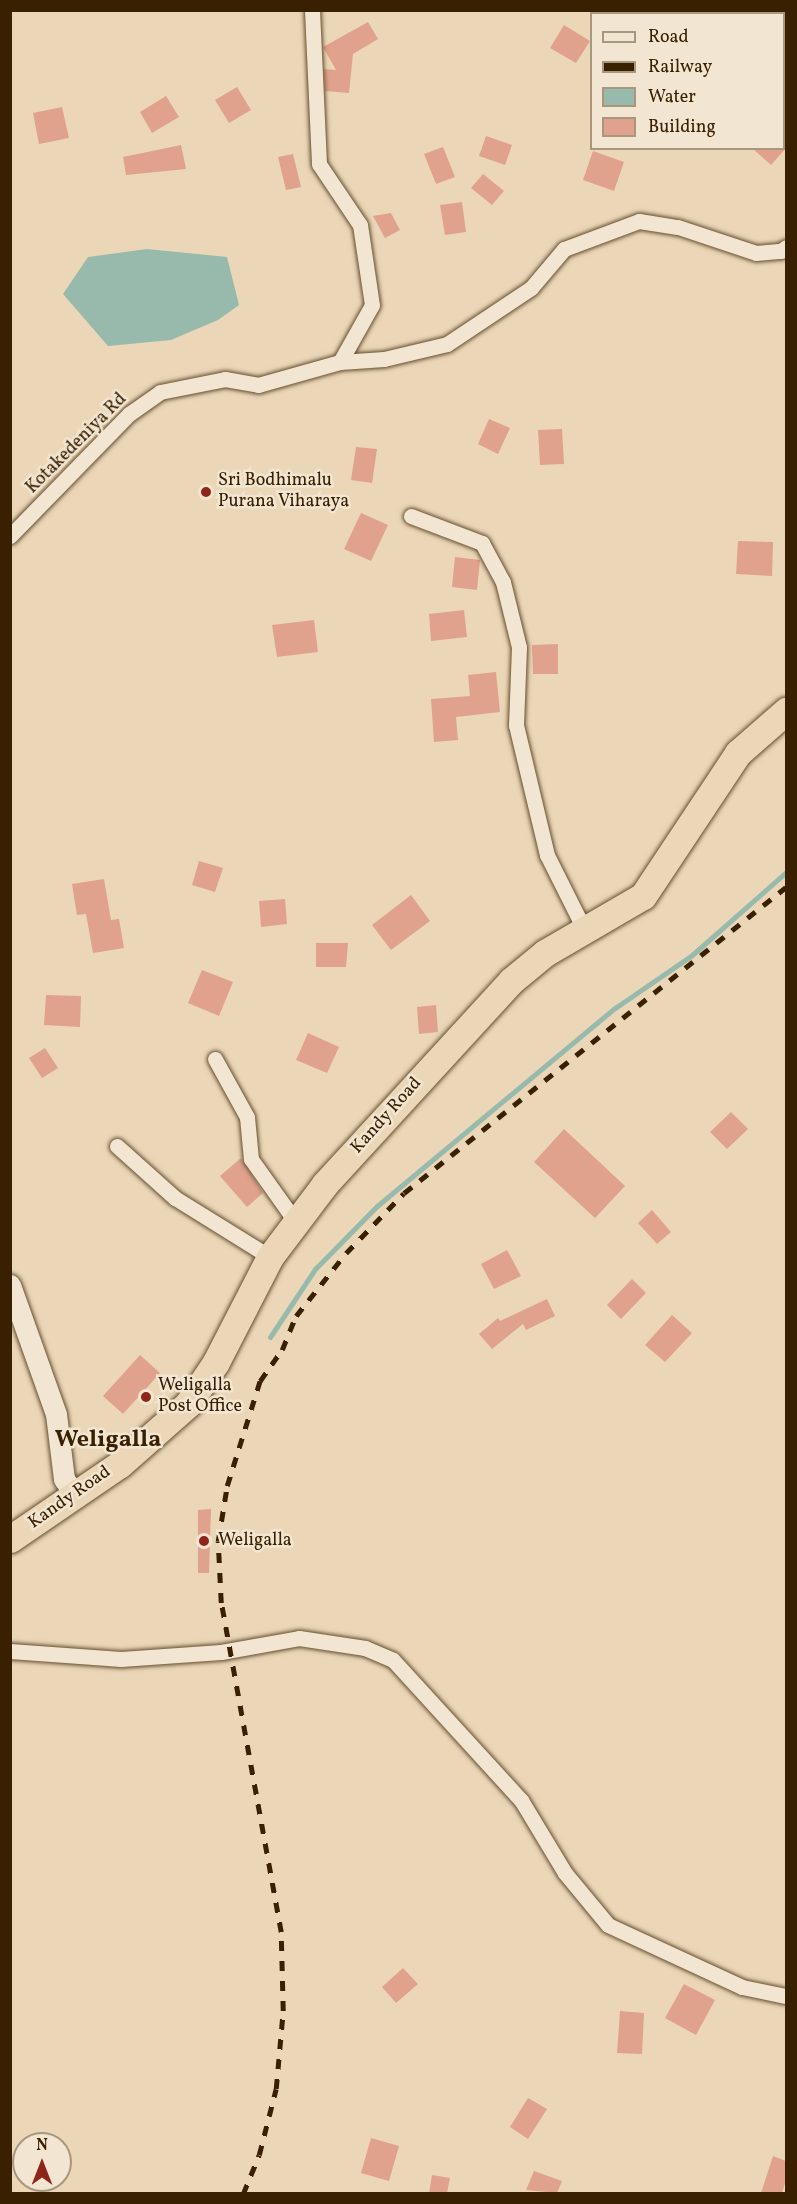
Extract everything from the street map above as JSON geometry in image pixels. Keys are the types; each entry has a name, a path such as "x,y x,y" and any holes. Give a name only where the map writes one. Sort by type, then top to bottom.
{"highway":[{"name":"Kandy Road","path":"10,1539 152,1439 188,1404 216,1362 270,1257 295,1221 511,981 545,953 643,896 738,753 786,711"}],"street":[{"path":"312,10 319,164 360,225 372,305 340,362"},
{"name":"Kotakedeniya Rd","path":"10,536 129,414 160,392 225,379 258,384 340,362 384,359 447,344 531,288 564,249 639,221 678,227 756,253 781,251 786,247"},
{"path":"411,516 482,543 503,582 519,647 516,725 547,855 585,931"},
{"path":"215,1059 247,1117 251,1159 295,1221"},
{"path":"117,1146 176,1198 270,1257"},
{"path":"10,1286 56,1414 64,1479 75,1494"},
{"path":"10,1651 121,1659 221,1652 299,1638 365,1648 393,1660 521,1800 565,1873 608,1925 742,1987 786,1996"}],"water":[{"path":"147,249 227,257 239,305 218,320 171,340 108,346 63,294 88,257"}],"building":[{"path":"368,22 378,39 353,54 349,93 325,91 324,69 336,70 323,47"},
{"path":"564,25 590,41 576,63 550,48"},
{"path":"237,87 251,110 229,123 215,100"},
{"path":"166,96 179,117 152,133 140,112"},
{"path":"62,107 69,138 39,144 33,113"},
{"path":"486,136 512,145 505,165 479,156"},
{"path":"181,145 186,169 126,175 123,157"},
{"path":"443,147 455,177 436,184 424,154"},
{"path":"754,150 784,150 771,165"},
{"path":"593,151 624,162 614,191 583,180"},
{"path":"293,154 301,187 286,190 278,157"},
{"path":"483,174 504,191 492,205 471,188"},
{"path":"462,202 466,232 445,235 440,205"},
{"path":"391,213 400,230 385,238 373,216"},
{"path":"489,419 510,428 498,454 478,444"},
{"path":"562,429 564,464 540,465 538,430"},
{"path":"356,447 377,449 372,483 351,480"},
{"path":"361,513 388,525 371,561 344,549"},
{"path":"738,541 773,542 772,576 736,574"},
{"path":"455,557 480,560 477,590 452,587"},
{"path":"464,610 467,637 431,641 429,614"},
{"path":"314,620 318,652 277,657 272,625"},
{"path":"558,644 558,674 533,674 532,645"},
{"path":"496,672 500,712 456,717 458,740 434,742 431,699 470,696 468,675"},
{"path":"199,861 223,868 215,892 192,885"},
{"path":"104,879 111,920 119,919 124,948 93,953 86,914 77,915 72,884"},
{"path":"411,895 430,921 391,950 372,925"},
{"path":"285,899 287,924 261,927 259,901"},
{"path":"316,943 348,943 346,967 316,967"},
{"path":"202,970 233,982 219,1016 188,1003"},
{"path":"46,995 81,996 80,1027 44,1025"},
{"path":"436,1005 438,1032 419,1034 417,1007"},
{"path":"308,1033 339,1047 327,1073 296,1060"},
{"path":"45,1048 58,1068 42,1078 29,1058"},
{"path":"731,1112 748,1129 727,1149 710,1132"},
{"path":"564,1129 625,1186 595,1218 534,1162"},
{"path":"241,1158 263,1193 247,1207 220,1176"},
{"path":"652,1210 671,1232 657,1244 638,1223"},
{"path":"507,1250 521,1276 494,1289 481,1264"},
{"path":"632,1279 646,1293 621,1319 607,1305"},
{"path":"547,1299 555,1316 526,1330 523,1324 492,1349 479,1334 498,1318 500,1321"},
{"path":"672,1315 692,1333 665,1362 645,1345"},
{"path":"140,1355 160,1373 123,1414 103,1396"},
{"name":"Weligalla","path":"211,1509 209,1573 198,1573 198,1510"},
{"path":"403,1968 418,1984 396,2003 382,1987"},
{"path":"684,1984 715,2000 696,2035 665,2018"},
{"path":"620,2011 644,2013 642,2054 617,2053"},
{"path":"528,2098 547,2109 528,2139 510,2127"},
{"path":"371,2138 399,2146 389,2181 361,2173"},
{"path":"773,2156 786,2161 786,2180 782,2193 761,2193"},
{"path":"534,2171 562,2181 557,2193 526,2190"},
{"path":"432,2175 450,2178 447,2193 429,2193"}],"waterway":[{"path":"270,1337 315,1269 377,1206 615,1008 692,955 786,872"}],"railway":[{"path":"243,2194 259,2155 276,2089 283,2011 281,1932 221,1603 218,1541 227,1486 260,1381 282,1350 296,1316 346,1253 404,1193 786,887"}],"place":[{"name":"Sri Bodhimalu Purana Viharaya","path":"206,492"},
{"name":"Weligalla Post Office","path":"146,1397"},
{"name":"Weligalla","path":"204,1541"}],"district":[{"name":"Weligalla","path":"108,1441"}]}
